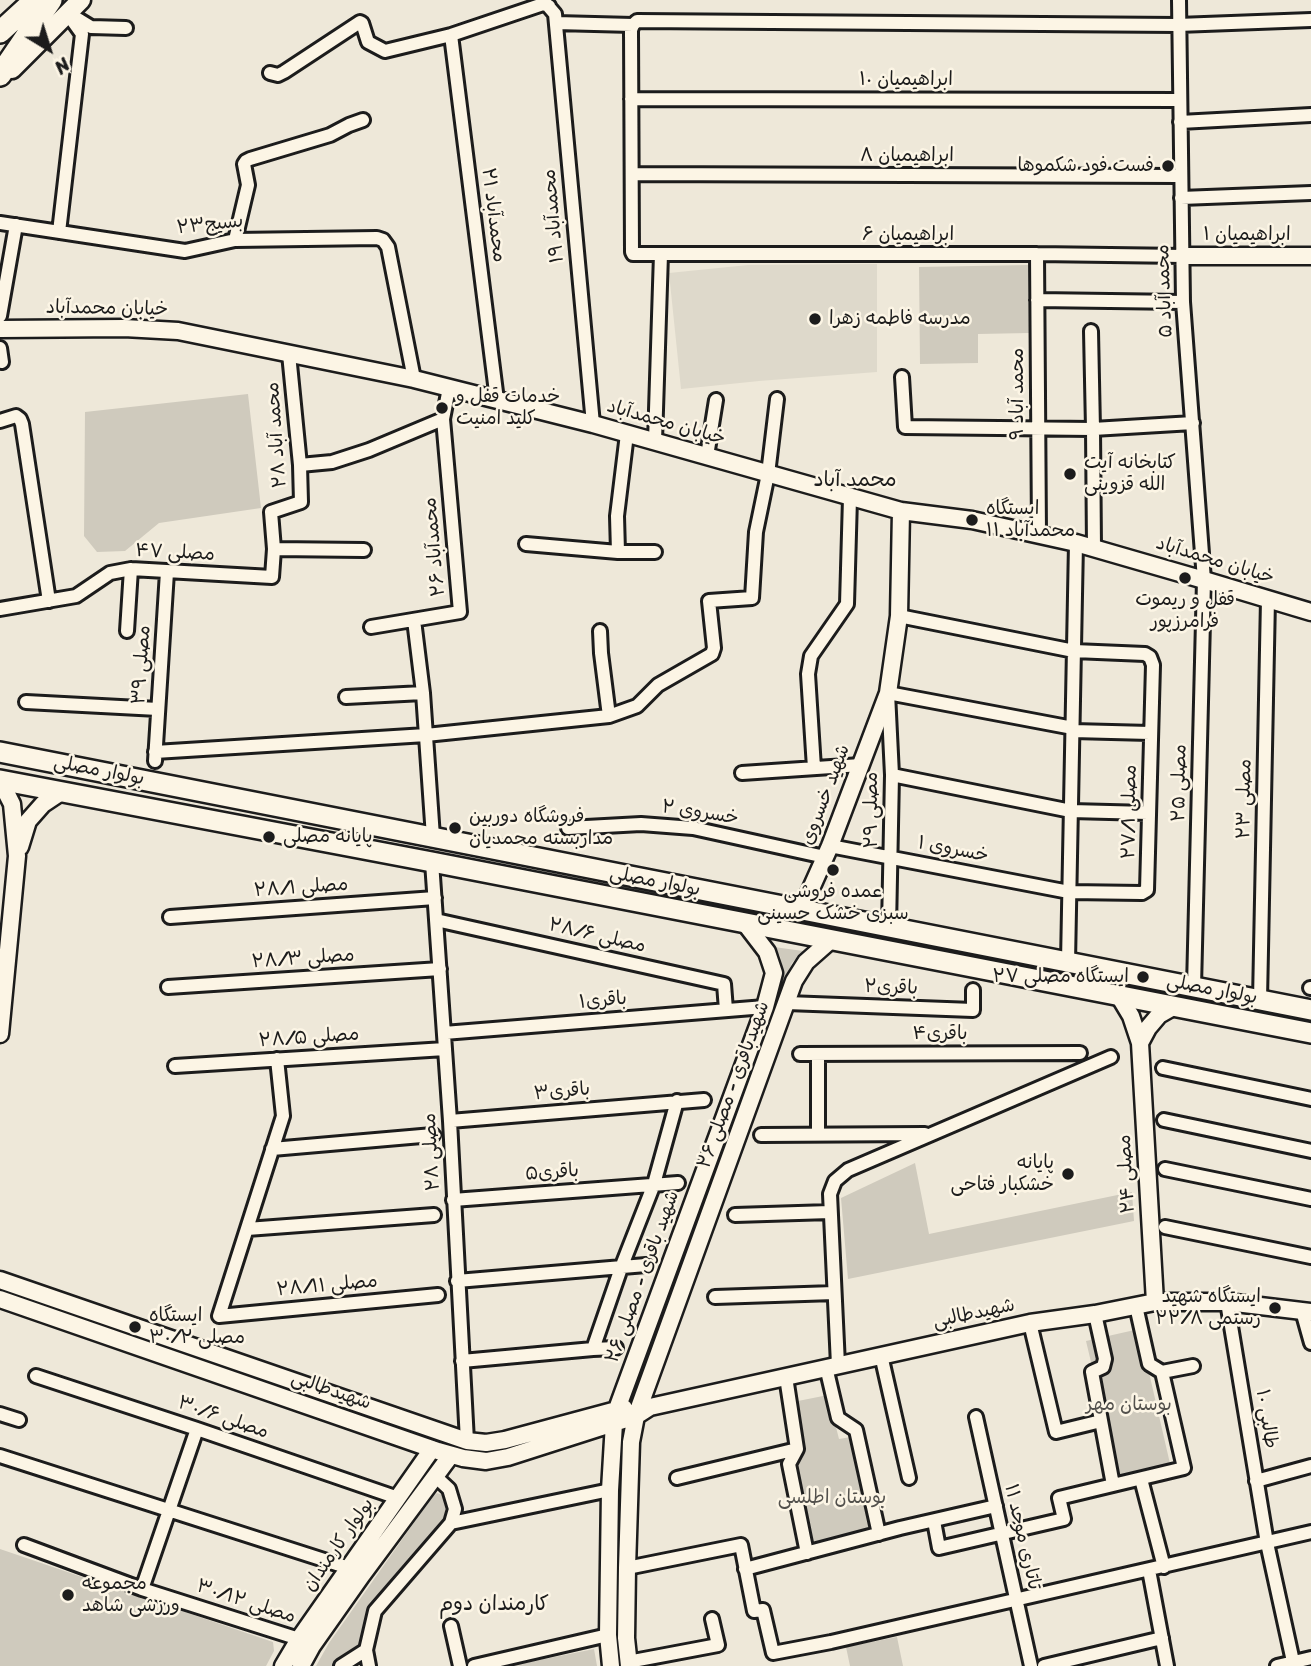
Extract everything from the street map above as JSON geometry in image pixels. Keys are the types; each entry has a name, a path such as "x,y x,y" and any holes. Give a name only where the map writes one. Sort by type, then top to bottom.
{"highway":[{"path":"0,32 35,0"},
{"path":"0,75 59,6"}],"main road":[{"path":"0,82 59,6 81,0"},
{"name":"بولوار مصلی","path":"0,752 1311,1010"},
{"name":"بولوار مصلی","path":"0,782 432,862 1311,1033"}],"street":[{"name":"محمد آباد ۵","path":"1179,0 1183,302 1204,580"},
{"path":"270,73 278,75 284,72 356,23 362,23 368,42 385,51 451,35 546,3"},
{"name":"محمدآباد ۱۹","path":"546,3 555,13 593,424"},
{"path":"59,6 91,27 127,28"},
{"path":"59,6 82,34 59,232"},
{"path":"632,174 631,30 637,21 1178,25 1311,20"},
{"path":"556,23 633,25"},
{"name":"محمدآباد ۲۱","path":"451,35 497,400"},
{"name":"ابراهیمیان ۱۰","path":"632,99 1180,100"},
{"path":"1180,122 1311,115"},
{"path":"235,240 248,185 244,164 246,162 330,135 349,124 363,120"},
{"name":"ابراهیمیان ۸","path":"632,174 1181,177"},
{"name":"ابراهیمیان ۶","path":"632,174 633,254 1183,256"},
{"path":"1181,198 1311,192"},
{"name":"بسیج۲۳","path":"0,223 185,251 235,240 383,240 388,247 414,379"},
{"path":"0,316 16,225"},
{"path":"655,441 660,254"},
{"name":"محمد آباد ۹","path":"1037,254 1039,534"},
{"name":"ابراهیمیان ۱","path":"1183,256 1311,256"},
{"path":"1037,300 1183,302"},
{"name":"خیابان محمدآباد","path":"0,329 124,328 178,331 414,379 593,424 901,511 972,520 1076,543 1311,612"},
{"path":"1091,331 1094,548"},
{"path":"0,348 2,362"},
{"name":"محمد آباد ۲۸","path":"272,577 274,549 271,512 301,502 289,354"},
{"path":"902,377 905,427 1093,429 1193,424"},
{"name":"محمدآباد ۲۶","path":"371,627 460,612 443,419 449,388"},
{"path":"426,735 609,716 637,706 657,685 712,654 714,648 709,601 752,598 755,532 768,474 777,399"},
{"path":"707,456 716,400"},
{"path":"0,421 16,416 22,424 49,601"},
{"path":"300,465 332,462 369,450 443,419"},
{"path":"618,552 617,516 627,434"},
{"path":"814,768 808,674 811,656 847,604 850,498"},
{"name":"شهید خسروی","path":"801,911 888,693 899,616 901,511"},
{"path":"1068,962 1076,543"},
{"path":"527,544 618,552 655,552"},
{"path":"274,549 365,550"},
{"path":"127,631 131,569"},
{"name":"مصلی ۴۷","path":"0,608 76,596 110,573 131,569 272,577"},
{"name":"مصلی ۳۹","path":"167,572 155,756 426,735"},
{"name":"مصلی ۲۵","path":"1194,987 1204,580"},
{"name":"مصلی ۲۳","path":"1260,1000 1268,599"},
{"path":"899,616 1074,651"},
{"path":"414,620 423,693 433,837"},
{"path":"600,631 609,716"},
{"name":"مصلی ۲۷/۱","path":"1069,892 1142,893 1147,890 1153,665 1150,657 1145,654 1074,651"},
{"path":"346,697 423,693"},
{"path":"888,693 1073,730 1150,733"},
{"name":"مصلی ۲۹","path":"888,693 892,775 889,928"},
{"path":"26,702 158,709"},
{"path":"742,773 860,765"},
{"path":"892,775 1071,811 1148,813"},
{"path":"0,782 12,804 17,856 0,1034"},
{"path":"17,856 28,821 43,804 61,792"},
{"name":"خسروی ۲","path":"568,828 641,824 693,828 827,851"},
{"name":"خسروی ۱","path":"827,851 890,858 1069,892"},
{"name":"مصلی ۲۸","path":"432,862 450,1121 467,1441"},
{"name":"مصلی ۲۸/۱","path":"170,917 435,898"},
{"name":"مصلی ۲۸/۶","path":"436,920 724,984 726,1010"},
{"name":"شهید باقری - مصلی ۲۶","path":"611,1666 608,1635 610,1490 616,1416 765,1007 774,973 767,951 744,922"},
{"name":"شهیدباقری - مصلی ۲۶","path":"629,1664 626,1637 631,1442 794,981 806,962 832,939"},
{"name":"مصلی ۲۸/۳","path":"168,987 440,969"},
{"name":"باقری۲","path":"787,1003 973,1010 973,990"},
{"name":"مصلی ۲۴","path":"1119,996 1131,1016 1140,1043 1155,1302"},
{"name":"باقری۱","path":"444,1033 765,1007"},
{"path":"1140,1043 1153,1021 1173,1007"},
{"name":"مصلی ۲۸/۵","path":"175,1066 445,1049"},
{"name":"باقری۴","path":"800,1054 1080,1053"},
{"path":"818,1054 818,1134"},
{"path":"880,1534 856,1430 838,1418 832,1366 834,1293 830,1212 830,1194 835,1181 848,1170 1111,1057"},
{"path":"277,1059 283,1116 247,1229 434,1215"},
{"path":"1163,1068 1311,1099"},
{"name":"باقری۳","path":"450,1121 704,1100"},
{"path":"593,1349 654,1184 677,1101"},
{"path":"1164,1120 1311,1151"},
{"path":"761,1135 932,1134"},
{"path":"272,1149 433,1135"},
{"path":"1165,1169 1311,1199"},
{"name":"باقری۵","path":"453,1199 678,1184"},
{"path":"735,1216 830,1212"},
{"path":"1166,1227 1311,1257"},
{"name":"مصلی ۲۸/۱۱","path":"247,1229 219,1315 438,1295"},
{"path":"457,1281 646,1265"},
{"name":"شهیدطالبی","path":"0,1280 467,1441 486,1443 1030,1323 1155,1302 1227,1301 1307,1311"},
{"path":"715,1297 834,1293"},
{"name":"شهیدطالبی","path":"0,1299 463,1458 486,1461 508,1457 616,1416"},
{"name":"طالبی ۱۰","path":"1227,1301 1267,1543 1294,1664"},
{"path":"1136,1306 1149,1364 1163,1372 1193,1366"},
{"path":"1307,1311 1311,1343"},
{"path":"1095,1314 1105,1359 1103,1367 1092,1372 1113,1485"},
{"path":"1030,1323 1056,1432 1101,1421"},
{"path":"462,1361 617,1348"},
{"path":"881,1355 909,1478"},
{"path":"934,1521 939,1548 1065,1519 1059,1498 1184,1468 1163,1372"},
{"name":"مصلی ۳۰/۶","path":"36,1376 398,1498"},
{"path":"786,1377 797,1449 789,1464 807,1553"},
{"path":"0,1414 19,1420"},
{"name":"تاتاری موحد ۱۱","path":"976,1417 1031,1666"},
{"path":"142,1589 197,1429"},
{"name":"بولوار کارمندان","path":"283,1666 432,1449"},
{"path":"677,1478 797,1449"},
{"name":"بولوار کارمندان","path":"301,1666 362,1575 451,1454"},
{"path":"0,1456 349,1567"},
{"path":"1256,1480 1311,1466"},
{"path":"369,1666 366,1650 375,1611 451,1523 455,1508 449,1489 435,1476"},
{"path":"1141,1479 1164,1567"},
{"path":"451,1523 610,1490"},
{"path":"746,1569 996,1506"},
{"path":"627,1568 741,1545 754,1611 763,1610 773,1653 1311,1532"},
{"name":"مصلی ۳۰/۱۲","path":"24,1545 142,1589 299,1639"},
{"path":"1149,1570 1167,1666"},
{"path":"629,1664 718,1644 712,1619"},
{"path":"451,1626 460,1666"},
{"path":"474,1666 608,1635 626,1637"},
{"path":"1044,1666 1162,1638"},
{"path":"341,1666 366,1650"},
{"path":"1277,1666 1311,1658"}],"shaded area":[{"name":"مدرسه فاطمه زهرا","path":"877,264 877,372 681,389 669,273 748,265"}],"green space":[{"path":"1028,265 1029,333 978,334 978,363 920,364 919,267"},
{"path":"248,394 261,508 159,523 125,551 97,552 84,536 85,412"},
{"path":"774,947 803,951 792,963 778,998 776,995 782,965"},
{"path":"915,1163 929,1234 1132,1192 1134,1221 848,1279 841,1198"},
{"name":"بوستان مهر","path":"1139,1329 1171,1468 1119,1480 1086,1341"},
{"name":"بوستان اطلسی","path":"828,1395 839,1439 851,1437 875,1536 809,1549 791,1465 793,1402"},
{"path":"437,1493 446,1496 450,1507 445,1524 368,1611 361,1646 333,1666 316,1666 329,1643"},
{"name":"مجموعه ورزشی شاهد","path":"0,1549 273,1642 274,1651 266,1666 0,1666"},
{"path":"897,1637 903,1666 850,1666 846,1647"},
{"path":"594,1649 597,1666 510,1666"}],"place":[{"name":"فست فود شکموها","path":"1168,166"},
{"name":"مدرسه فاطمه زهرا","path":"815,319"},
{"name":"خدمات قفل و کلید امنیت","path":"442,408"},
{"name":"کتابخانه آیت الله قزوینی","path":"1070,474"},
{"name":"ایستگاه محمدآباد ۱۱","path":"972,520"},
{"name":"قفل و ریموت فرامرزپور","path":"1185,578"},
{"name":"فروشگاه دوربین مداربسته محمدیان","path":"455,828"},
{"name":"پایانه مصلی","path":"269,837"},
{"name":"عمده فروشی سبزی خشک حسینی","path":"833,870"},
{"name":"ایستگاه مصلی ۲۷","path":"1143,977"},
{"name":"پایانه خشکبار فتاحی","path":"1068,1174"},
{"name":"ایستگاه شهید رستمی ۲۲/۸","path":"1275,1308"},
{"name":"ایستگاه مصلی ۳۰/۲","path":"135,1327"},
{"name":"مجموعه ورزشی شاهد","path":"68,1595"}],"district":[{"name":"محمد آباد","path":"855,481"},
{"name":"کارمندان دوم","path":"494,1605"}]}
